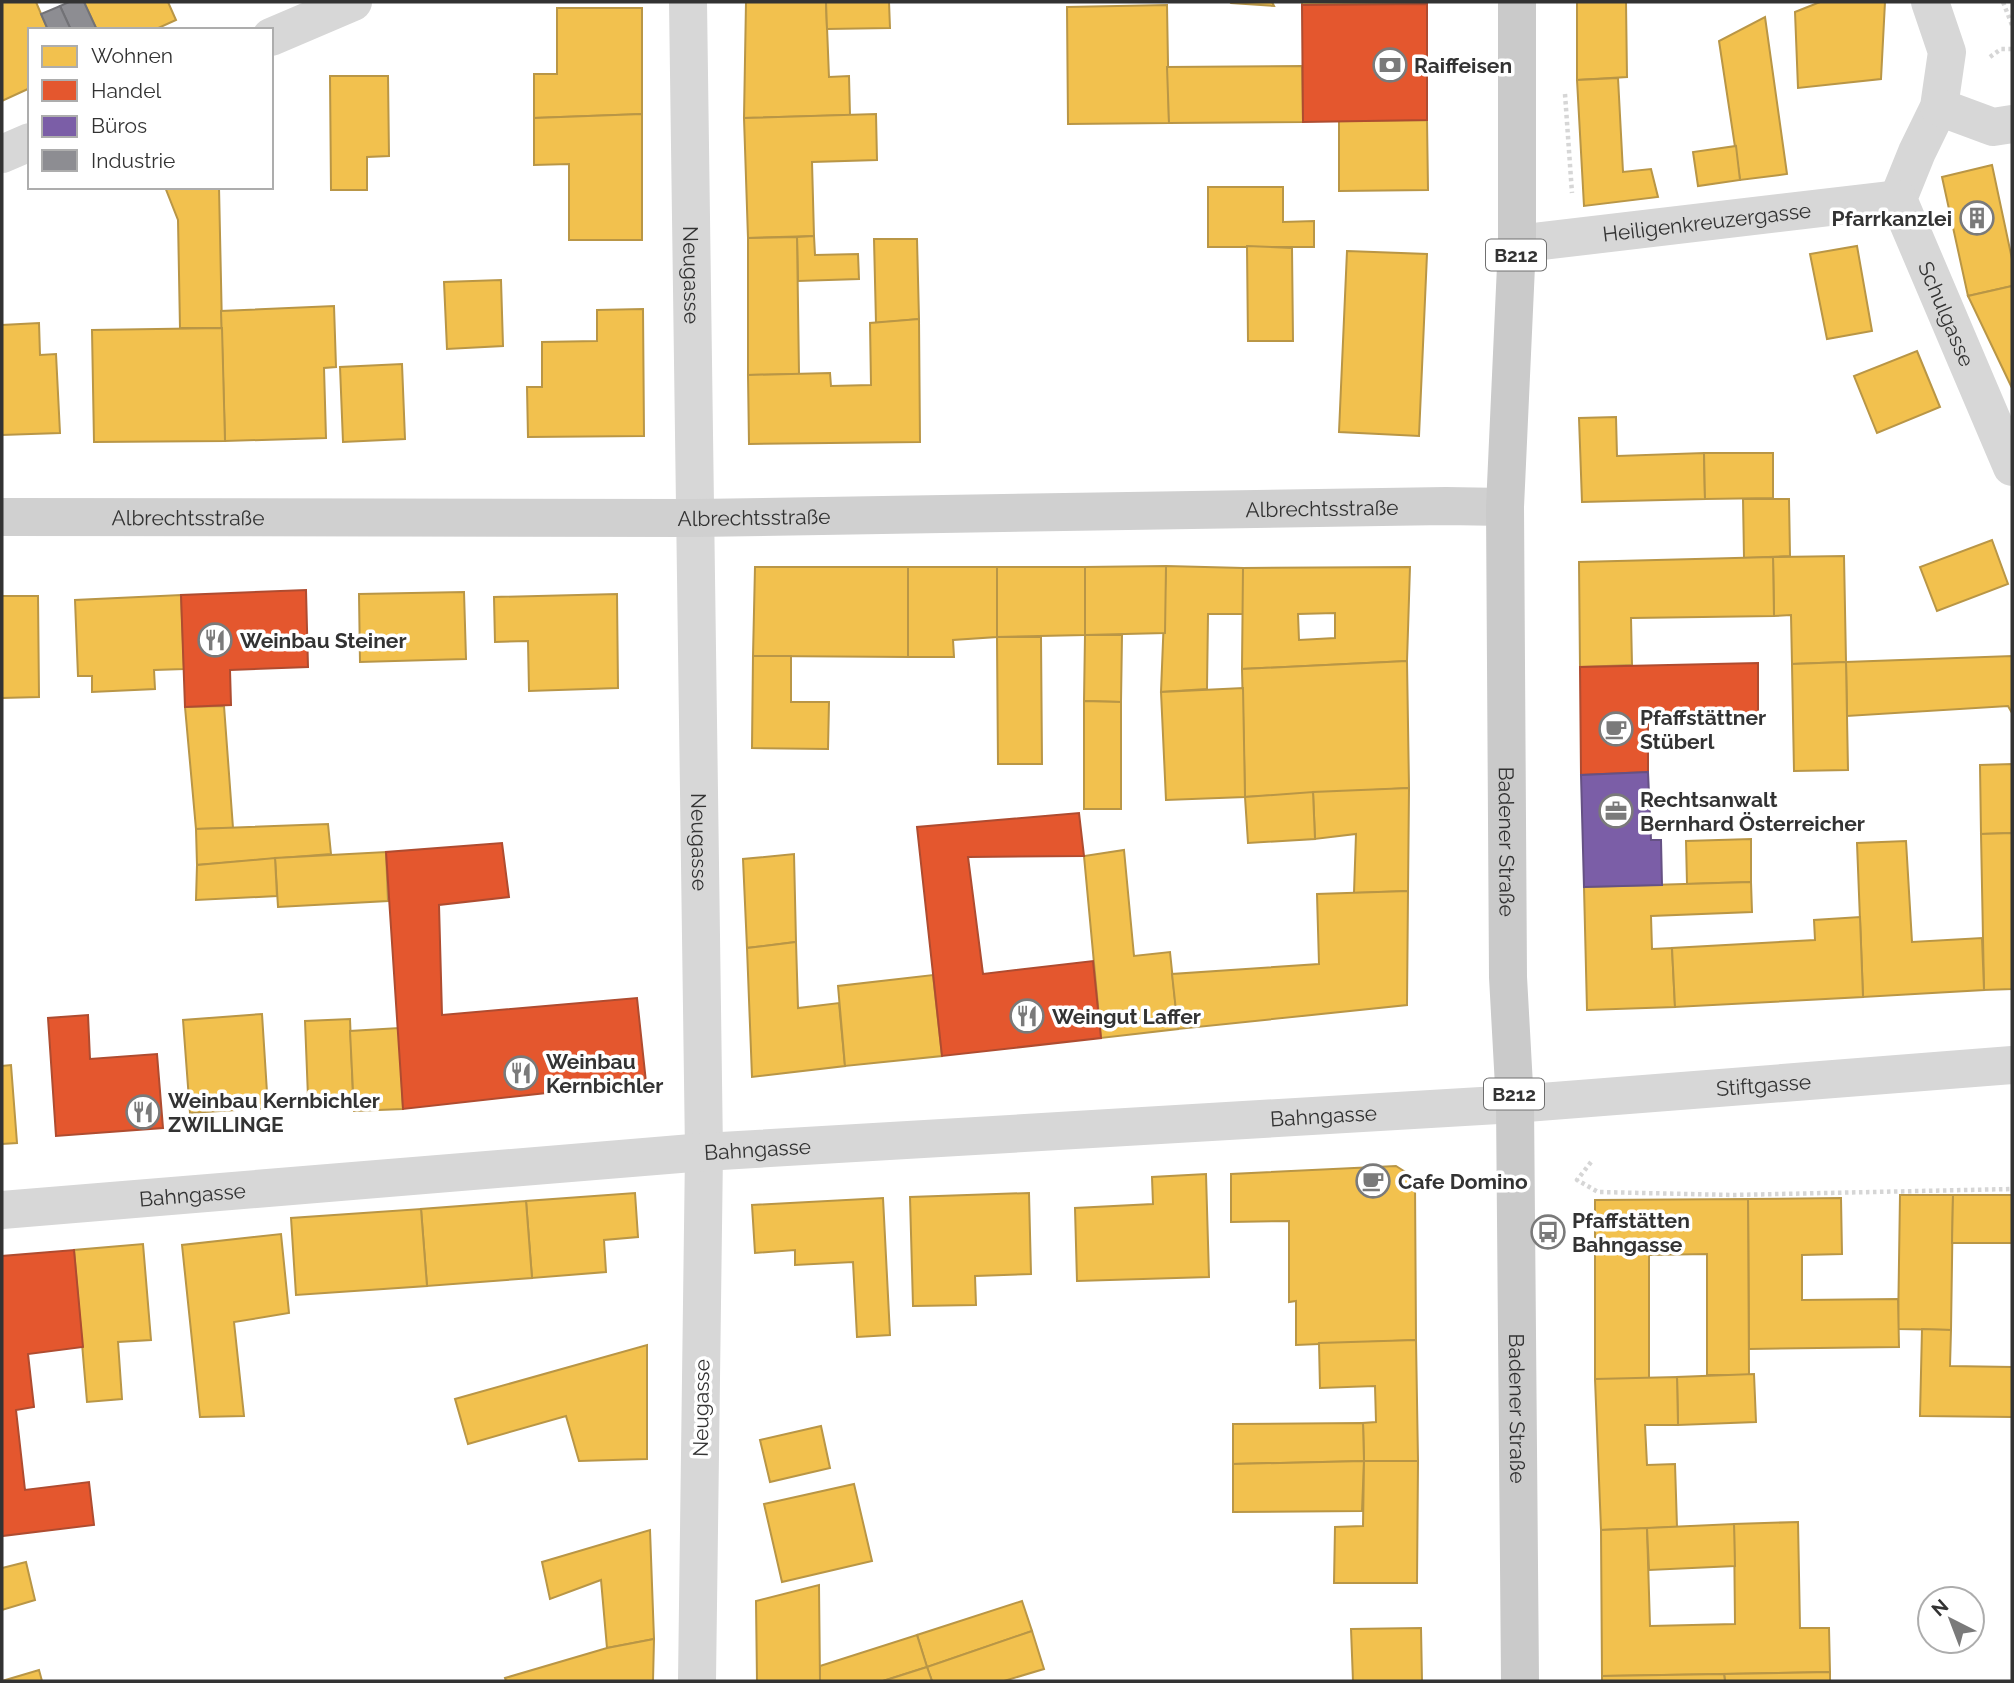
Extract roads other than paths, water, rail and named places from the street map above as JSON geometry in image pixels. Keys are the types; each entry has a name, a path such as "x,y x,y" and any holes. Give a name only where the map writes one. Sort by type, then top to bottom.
{"main road":[{"name":"Badener Straße","path":"1517,2 1517,244 1505,507 1508,977 1515,1104 1520,1681"}],"street":[{"path":"273,36 353,2"},
{"name":"Neugasse","path":"688,2 704,1152 697,1681"},
{"path":"1898,199 1917,152 1940,107 1947,52 1930,2"},
{"path":"1940,107 1993,127 2012,124"},
{"path":"2,154 28,143"},
{"name":"Heiligenkreuzergasse","path":"1517,244 1898,199"},
{"name":"Schulgasse","path":"1898,199 2012,467"},
{"name":"Albrechtsstraße","path":"2,517 695,517 1505,507"},
{"name":"Stiftgasse","path":"1515,1104 2012,1065"},
{"name":"Bahngasse","path":"2,1210 704,1152 1515,1104"}],"place":[{"name":"Raiffeisen","path":"1390,65"},
{"name":"Pfarrkanzlei","path":"1977,218"},
{"name":"Weinbau Steiner","path":"215,640"},
{"name":"Pfaffstättner Stüberl","path":"1616,729"},
{"name":"Rechtsanwalt Bernhard Österreicher","path":"1616,811"},
{"name":"Weingut Laffer","path":"1027,1016"},
{"name":"Weinbau Kernbichler","path":"521,1073"},
{"name":"Weinbau Kernbichler ZWILLINGE","path":"143,1112"},
{"name":"Cafe Domino","path":"1373,1181"},
{"name":"Pfaffstätten Bahngasse","path":"1548,1232"}]}
